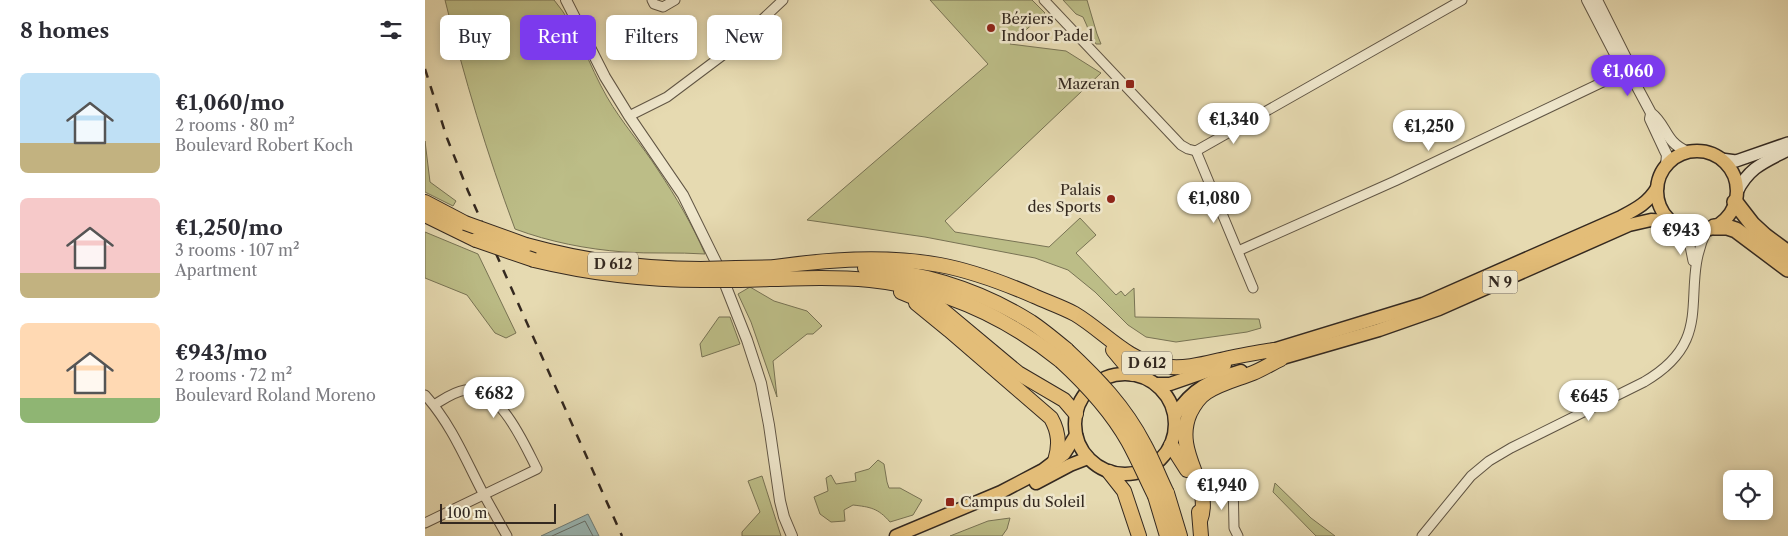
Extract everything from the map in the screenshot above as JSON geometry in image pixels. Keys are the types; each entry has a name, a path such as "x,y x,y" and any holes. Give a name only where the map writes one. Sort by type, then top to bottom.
{"highway":[{"path":"1736,197 1752,224 1788,252"},
{"name":"D 612","path":"425,202 465,223 526,245 565,256 624,266 656,268 702,275"},
{"name":"D 612","path":"425,215 476,240 534,260 566,268 616,276 671,280 702,275 738,274 844,278 896,283 964,302 1064,355 1097,378 1124,412 1144,443 1161,495 1180,536"},
{"path":"1711,228 1727,227 1745,235 1788,269"},
{"name":"D 612","path":"738,274 817,261 855,259 942,265 1011,286 1075,314 1128,354 1150,364 1179,367 1277,354"},
{"name":"D 612","path":"775,267 848,266 886,269 944,282 987,298 1032,323 1064,355"},
{"name":"D 612","path":"844,278 899,291 941,308 1018,373 1063,400 1076,414"},
{"name":"D 612","path":"899,291 934,317 1044,411 1059,435 1058,453 1055,461"},
{"path":"1037,297 1095,334 1122,360 1133,374"},
{"path":"1200,521 1203,513 1203,502 1185,444 1184,433 1191,410 1205,393 1232,380 1253,373 1277,354"},
{"path":"1171,444 1189,472 1196,493 1201,536"},
{"path":"1109,472 1124,491 1139,536"},
{"name":"D 612","path":"1161,495 1167,536"}],"main road":[{"path":"1788,143 1736,161 1721,159 1703,151 1688,152 1676,156 1666,165 1659,176 1657,188 1660,208 1670,221 1683,229 1696,231 1711,228 1728,217 1743,180 1756,166 1788,150"},
{"path":"1721,159 1730,168 1734,176 1736,197"},
{"name":"N 9","path":"1175,415 1189,396 1203,385 1277,354 1445,295 1621,217 1642,206 1657,188"},
{"name":"N 9","path":"1156,384 1170,384 1277,354 1387,327 1439,309 1629,226 1651,220 1670,221"},
{"path":"1133,374 1156,384 1169,400 1175,415 1175,431 1171,444 1161,460 1147,469 1132,474 1109,472 1088,458 1081,447 1076,435 1076,414 1082,398 1095,384 1112,375 1133,374"},
{"path":"896,536 950,515 1001,492 1043,470 1064,454 1076,435"},
{"path":"950,515 979,508 1007,498 1070,465 1088,458"}],"street":[{"path":"566,0 605,77 683,195 713,256 747,340 765,404 783,517 792,536"},
{"path":"652,0 654,4 663,7 675,0"},
{"path":"629,116 667,97 731,49 783,0"},
{"path":"1044,0 1181,146 1192,151 1196,151 1462,0"},
{"path":"1587,0 1619,62 1628,70"},
{"path":"1597,0 1626,58 1628,70 1651,113 1655,116 1669,139 1680,149 1688,152"},
{"path":"1238,250 1395,181 1628,70"},
{"path":"1651,113 1650,119 1667,155 1666,165"},
{"path":"1196,151 1253,288"},
{"path":"1695,278 1698,251 1711,228"},
{"path":"1422,536 1471,476 1489,461 1511,448 1644,382 1658,374 1670,363 1683,347 1692,325 1695,301 1692,249 1683,229"},
{"path":"425,523 537,469 513,424 501,407 486,395 475,390 466,390 455,393 434,405"},
{"path":"425,396 434,405 459,442 484,495 507,536"},
{"path":"1233,479 1234,528 1238,536"}],"green space":[{"path":"445,0 554,0 565,15 520,15 520,60 589,60 607,97 671,190 705,254 610,251 555,241 515,229 495,172 461,60 510,60 510,15 449,15"},
{"path":"930,0 1032,0 1045,13 1010,44 1066,51 1101,73 945,221 955,232 1049,247 1080,218 1096,235 1076,253 1116,295 1121,291 1125,296 1134,288 1135,317 1259,319 1261,328 1247,332 1176,342 1146,337 1128,325 1095,292 1068,270 1035,258 925,237 807,220 988,64"},
{"path":"1063,0 1087,0 1101,44 1096,44 1089,33 1083,17 1076,14"},
{"path":"425,141 430,182 456,201 453,206 425,192"},
{"path":"425,232 478,254 516,333 506,338 495,333 467,295 425,278"},
{"path":"750,287 774,301 807,311 822,326 813,334 807,334 773,361 777,397 751,322 738,294"},
{"path":"719,317 730,317 740,344 702,357 700,344"},
{"path":"878,460 884,464 889,488 900,488 922,500 913,515 890,522 873,509 853,505 844,510 845,521 831,522 820,514 814,497 828,491 826,478 831,475 836,484 856,481 855,473 869,469"},
{"path":"762,476 781,536 742,536 742,532 760,512 748,481"},
{"path":"1275,483 1311,518 1335,536 1316,536 1273,492"},
{"path":"1010,518 1007,529 1002,536 950,536 988,521"}],"water":[{"path":"588,514 599,536 541,536"}],"railway":[{"path":"425,69 447,138 468,191 622,536"}],"place":[{"name":"Béziers Indoor Padel","path":"991,28"},
{"name":"Mazeran","path":"1130,84"},
{"name":"Palais des Sports","path":"1111,199"},
{"name":"Campus du Soleil","path":"950,502"}]}
